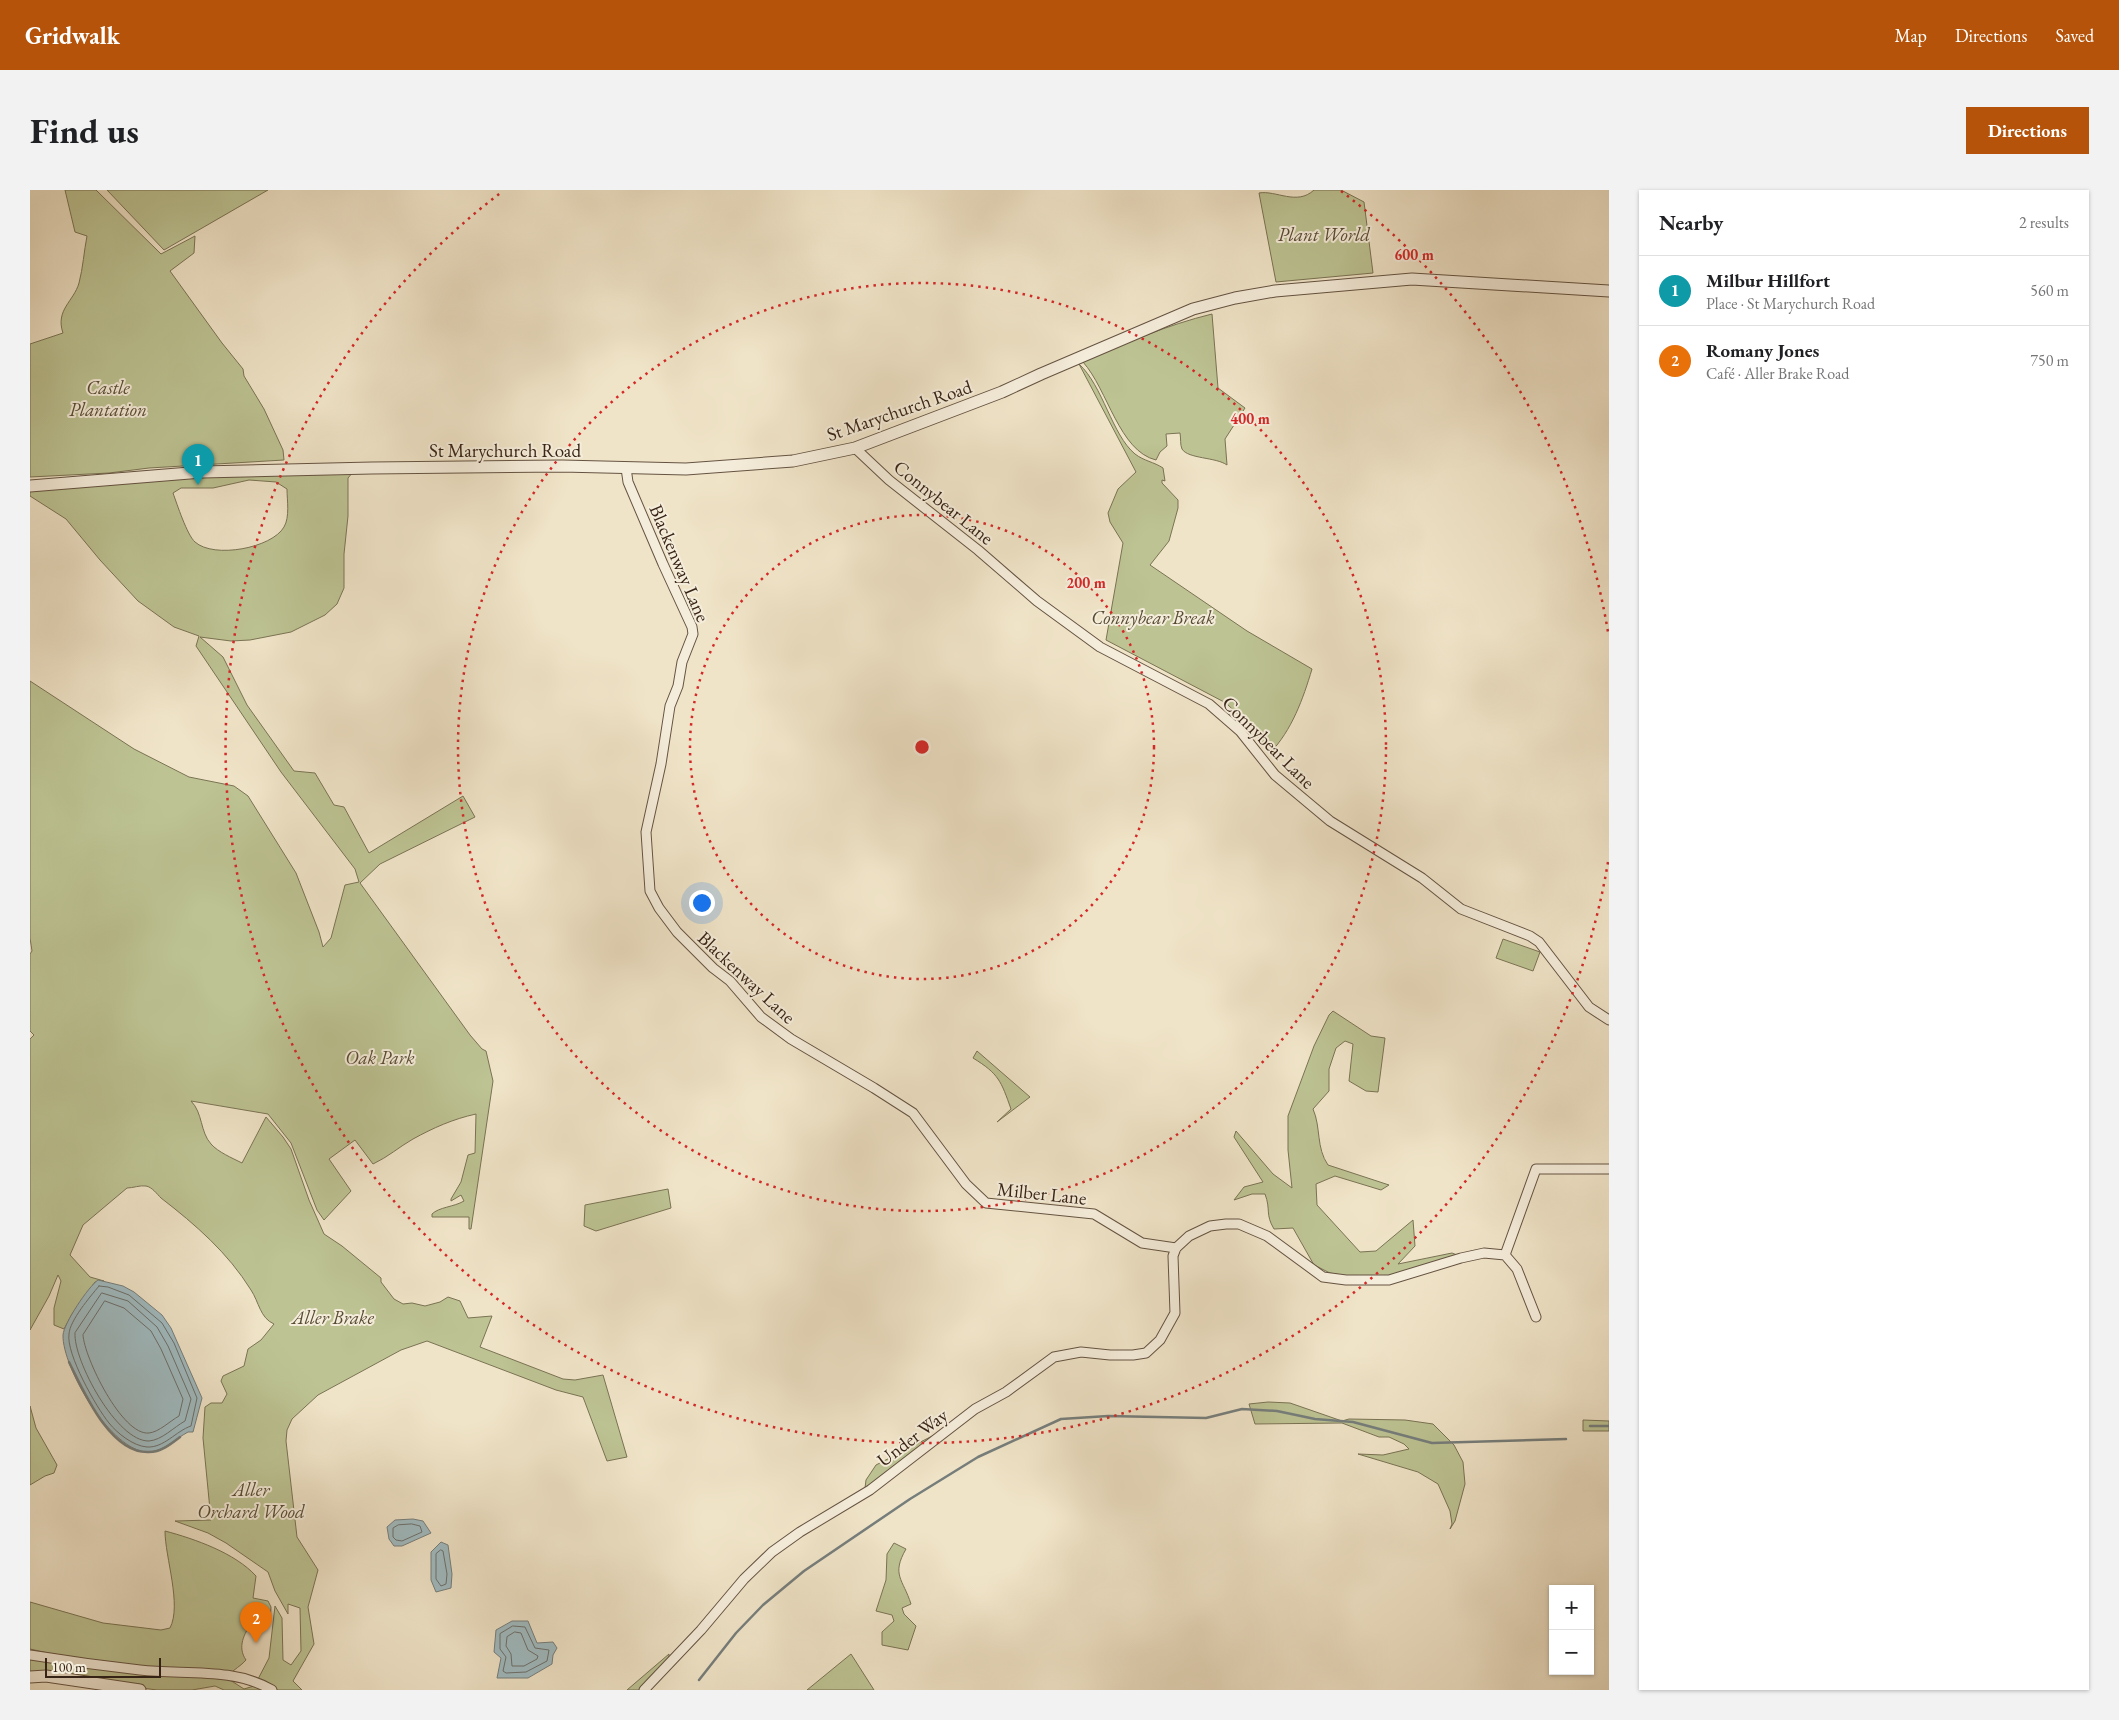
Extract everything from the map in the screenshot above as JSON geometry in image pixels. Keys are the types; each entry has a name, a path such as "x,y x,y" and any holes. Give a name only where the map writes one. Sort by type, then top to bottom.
{"street":[{"name":"St Marychurch Road","path":"30,486 222,472 544,466 686,469 793,461 855,448 1002,392 1193,309 1239,298 1275,291 1412,279 1609,291"},
{"name":"Connybear Lane","path":"855,448 889,480 978,550 1037,600 1100,647 1209,704 1240,731 1275,775 1330,821 1422,878 1461,909 1530,936 1539,942 1589,1007 1609,1020"},
{"name":"Blackenway Lane","path":"626,468 628,482 659,556 692,627 693,634 682,662 678,686 670,706 661,764 646,832 650,891 659,908 677,932 713,968 730,981 761,1017 791,1040 913,1113 966,1184 986,1203"},
{"path":"1506,1255 1536,1169 1609,1169"},
{"name":"Milber Lane","path":"986,1203 1094,1214 1142,1243 1176,1248"},
{"path":"1176,1248 1189,1236 1210,1226 1239,1224 1267,1236 1323,1278 1357,1281 1389,1280 1484,1253 1506,1255 1517,1269 1536,1317"},
{"name":"Under Way","path":"644,1690 701,1630 744,1579 772,1552 800,1532 870,1490 975,1410 1006,1392 1054,1357 1081,1352 1110,1355 1146,1353 1160,1340 1175,1314 1173,1256 1176,1248"},
{"path":"30,1655 140,1670 229,1675 257,1681 272,1690"},
{"path":"30,1677 46,1676 140,1690"}],"green space":[{"name":"Castle Plantation","path":"65,190 96,190 161,254 195,236 194,253 170,271 243,369 244,376 264,409 283,450 284,460 30,477 30,344 63,333 61,318 79,283 87,236 75,232"},
{"path":"107,190 268,190 164,250"},
{"name":"Plant World","path":"1314,190 1341,190 1364,202 1373,273 1276,282 1259,193 1301,197"},
{"path":"1212,314 1218,388 1245,408 1225,439 1227,465 1185,452 1181,447 1180,433 1166,434 1167,446 1160,452 1156,460 1143,454 1132,445 1115,418 1092,374 1083,362 1146,335"},
{"name":"Connybear Break","path":"1079,364 1095,385 1127,446 1138,456 1163,468 1165,481 1162,480 1162,483 1178,500 1178,508 1169,541 1150,565 1247,631 1312,669 1301,703 1291,724 1270,753 1251,727 1226,703 1106,640 1123,543 1110,522 1108,513 1118,489 1136,472"},
{"path":"353,472 348,478 344,588 337,604 325,615 291,632 250,640 231,641 200,637 223,657 247,705 294,771 315,773 334,805 344,807 369,853 463,796 475,817 380,864 360,883 470,1035 486,1051 493,1081 471,1229 469,1229 469,1217 432,1217 432,1214 464,1201 461,1195 451,1201 451,1199 461,1182 468,1155 475,1153 476,1114 451,1121 428,1131 373,1164 355,1140 329,1159 351,1191 324,1220 317,1210 291,1143 268,1114 191,1101 198,1111 207,1139 217,1150 242,1163 266,1117 291,1149 309,1200 324,1234 381,1278 381,1282 394,1299 403,1304 412,1303 425,1306 440,1302 448,1297 460,1301 468,1318 492,1316 480,1347 563,1379 575,1380 603,1375 627,1457 607,1461 583,1397 556,1390 427,1341 401,1350 318,1395 292,1419 287,1430 286,1441 297,1537 318,1570 308,1607 314,1644 293,1681 302,1690 272,1690 257,1681 269,1658 275,1606 282,1618 283,1660 291,1665 301,1651 300,1608 288,1604 288,1614 275,1591 268,1572 208,1533 175,1521 211,1520 203,1438 205,1407 211,1403 222,1403 227,1394 221,1381 223,1376 244,1366 248,1349 261,1340 274,1324 263,1314 254,1295 242,1277 210,1240 152,1189 144,1186 127,1188 83,1225 70,1255 90,1277 104,1281 95,1282 72,1314 64,1329 54,1325 54,1308 61,1281 58,1275 49,1296 30,1330 30,1039 34,1035 30,1031 30,954 32,951 30,938 30,681 134,749 189,777 234,786 248,796 296,873 323,947 331,938 345,885 359,882 355,869 281,772 196,646 199,636 174,627 138,601 100,560 66,519 30,496 30,489 138,480","holes":["249,480 276,482 287,489 288,513 284,527 268,541 242,549 215,550 195,542 186,526 173,493 181,488 213,488"]},
{"path":"1503,939 1540,952 1533,971 1496,958"},
{"path":"1333,1011 1371,1036 1385,1038 1378,1092 1366,1091 1349,1081 1353,1044 1345,1041 1336,1048 1329,1069 1329,1091 1313,1109 1322,1152 1328,1165 1389,1185 1381,1190 1335,1176 1316,1184 1317,1205 1360,1252 1376,1251 1413,1220 1415,1246 1398,1264 1452,1253 1457,1255 1387,1277 1347,1276 1330,1273 1314,1265 1293,1228 1274,1229 1265,1194 1252,1194 1234,1200 1244,1187 1263,1182 1234,1137 1236,1131 1273,1174 1292,1188 1288,1150 1288,1116 1314,1046 1329,1015"},
{"path":"977,1051 1030,1097 997,1122 1011,1109 998,1079 973,1058"},
{"path":"668,1189 671,1208 596,1231 584,1226 585,1205"},
{"path":"1268,1402 1290,1403 1342,1421 1349,1419 1405,1420 1433,1424 1454,1445 1463,1462 1465,1484 1455,1521 1450,1529 1452,1524 1450,1511 1438,1484 1418,1472 1358,1454 1383,1455 1409,1449 1404,1444 1389,1437 1379,1437 1342,1423 1255,1424 1249,1404"},
{"path":"30,1406 36,1428 57,1465 54,1473 30,1485"},
{"path":"1583,1420 1609,1421 1609,1431 1583,1431"},
{"path":"936,1434 865,1488 866,1480 876,1465"},
{"path":"165,1531 214,1548 237,1560 256,1576 253,1598 268,1601 271,1607 270,1624 252,1622 246,1631 242,1645 243,1655 246,1660 242,1664 229,1675 180,1672 129,1667 30,1649 30,1602 103,1623 161,1630 170,1628 173,1618 174,1594"},
{"path":"894,1543 906,1549 899,1565 899,1571 911,1604 902,1608 904,1614 916,1626 908,1650 882,1645 882,1632 894,1621 892,1615 876,1611 886,1580 887,1554"},
{"path":"669,1654 669,1665 644,1690 627,1690"},
{"path":"851,1654 874,1690 807,1690"},
{"path":"30,1658 230,1680 244,1689 254,1686 262,1690 224,1690 215,1686 192,1690 157,1690 30,1673"}],"water":[{"path":"98,1280 123,1286 134,1292 162,1315 171,1328 202,1398 193,1432 188,1432 159,1450 148,1452 134,1448 119,1438 91,1406 71,1367 65,1349 64,1329 88,1290"},
{"path":"413,1519 423,1521 431,1533 402,1546 394,1546 389,1539 387,1527 395,1520"},
{"path":"441,1542 448,1545 452,1574 451,1588 436,1592 431,1580 431,1552"},
{"path":"512,1621 528,1621 537,1643 553,1642 557,1648 553,1655 552,1664 528,1678 497,1678 501,1658 494,1652 496,1630"}],"waterway":[{"path":"69,1362 90,1403 110,1432 122,1443 135,1450 153,1452 166,1447 180,1437"},
{"path":"699,1680 736,1633 763,1605 804,1571 910,1499 978,1457 1061,1419 1108,1416 1206,1418 1242,1409 1277,1411 1315,1419 1353,1422 1432,1443 1566,1439"},
{"path":"1590,1426 1609,1426"}],"place":[{"name":"Milbur Hillfort","path":"198,485"},
{"name":"Romany Jones","path":"256,1643"}],"park label":[{"name":"Oak Park","path":"380,1057"},
{"name":"Aller Brake","path":"333,1317"},
{"name":"Aller Orchard Wood","path":"251,1500"}]}
